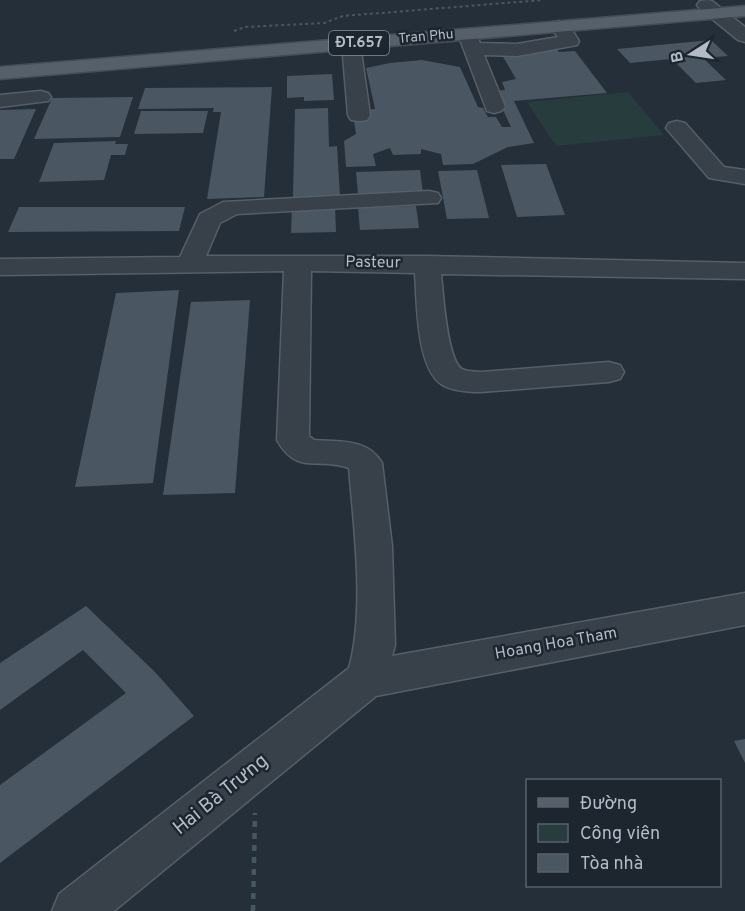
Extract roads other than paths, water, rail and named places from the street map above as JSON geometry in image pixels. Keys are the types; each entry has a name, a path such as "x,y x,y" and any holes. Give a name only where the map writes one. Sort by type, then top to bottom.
{"main road":[{"name":"Tran Phu","path":"560,26 712,9 745,1"},
{"name":"Tran Phu","path":"0,62 712,9 745,11"},
{"name":"Tran Phu","path":"0,73 351,44 470,41"}],"street":[{"path":"712,9 745,36"},
{"path":"470,41 517,50 570,41 560,26"},
{"path":"470,41 494,106"},
{"path":"351,44 359,115"},
{"path":"0,100 41,97"},
{"path":"677,128 717,173 745,177"},
{"path":"189,265 209,219 232,207 429,198"},
{"path":"298,263 293,371 293,440 306,452 355,454 365,463 374,546 375,645 366,679"},
{"name":"Pasteur","path":"0,267 298,263 745,270"},
{"path":"427,264 433,325 442,367 452,377 464,381 481,382 609,372"},
{"path":"0,282 38,268"},
{"name":"Hoang Hoa Tham","path":"366,679 745,609"},
{"name":"Hai Bà Trưng","path":"76,911 366,679"}]}
